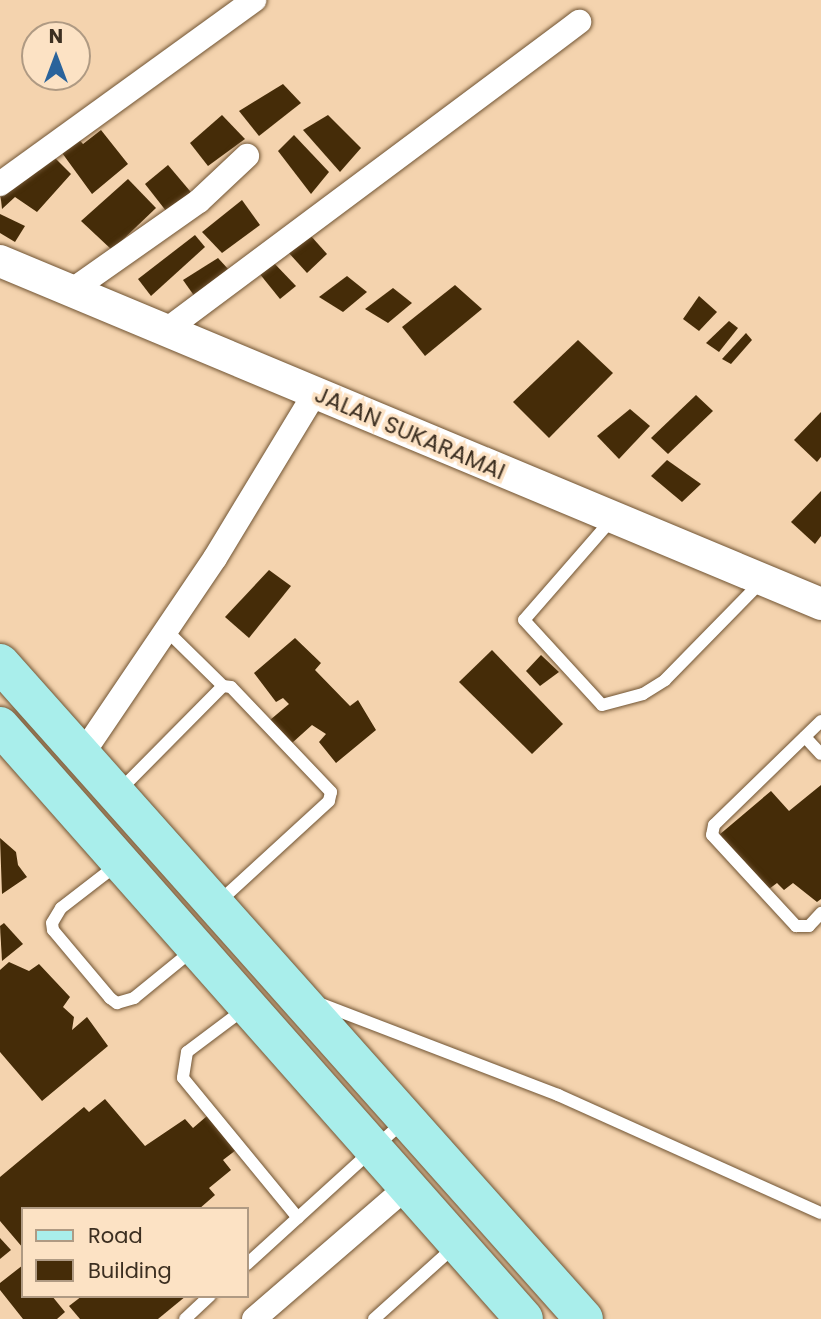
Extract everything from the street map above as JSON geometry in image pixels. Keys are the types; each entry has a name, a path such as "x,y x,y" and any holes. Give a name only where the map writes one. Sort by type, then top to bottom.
{"main road":[{"path":"6,683 81,756 213,907 584,1319"},
{"path":"0,726 524,1319"}],"street":[{"path":"0,184 254,0"},
{"path":"165,331 579,22"},
{"path":"71,291 199,201 247,156"},
{"name":"JALAN SUKARAMAI","path":"0,261 821,604"},
{"path":"81,756 288,442 315,393"},
{"path":"254,1319 407,1187"}],"lane":[{"path":"613,518 524,620 602,705 643,694 665,680 763,579"},
{"path":"166,630 223,685 231,687 331,796 213,907"},
{"path":"115,796 223,685"},
{"path":"821,721 714,825 712,835 796,926 809,926 821,913"},
{"path":"806,737 821,754"},
{"path":"121,861 61,908 52,923 53,930 110,998 117,1003 134,998 197,946"},
{"path":"294,994 558,1095 821,1213"},
{"path":"249,1005 187,1052 183,1077 298,1219"},
{"path":"248,1263 375,1150 405,1119"},
{"path":"374,1319 458,1244"},
{"path":"184,1319 208,1298"}],"building":[{"path":"283,84 301,103 259,136 239,111"},
{"path":"222,115 245,139 208,166 190,143"},
{"path":"328,115 361,148 340,172 303,130"},
{"path":"101,130 128,164 92,194 57,146 73,133 83,144"},
{"path":"294,135 329,172 311,194 278,151"},
{"path":"46,149 71,174 37,212 15,197 2,209 0,191"},
{"path":"168,165 195,197 170,216 145,184"},
{"path":"128,179 156,208 112,250 81,221"},
{"path":"242,200 260,225 222,253 202,232"},
{"path":"0,214 25,226 15,242 0,233"},
{"path":"195,235 205,247 151,296 138,279"},
{"path":"311,236 327,254 307,273 288,252"},
{"path":"218,258 229,270 195,297 183,280"},
{"path":"273,262 296,286 280,299 259,273"},
{"path":"347,276 367,292 343,312 319,297"},
{"path":"455,285 482,309 425,356 402,327"},
{"path":"393,288 412,303 388,323 365,309"},
{"path":"699,296 717,312 699,331 683,319"},
{"path":"729,321 738,328 719,352 706,343"},
{"path":"746,333 752,340 731,364 722,359"},
{"path":"578,340 613,373 549,438 513,402"},
{"path":"696,395 713,411 668,454 651,438"},
{"path":"630,409 650,426 619,459 597,436"},
{"path":"821,412 821,457 817,462 794,440"},
{"path":"667,460 701,484 682,502 651,476"},
{"path":"821,491 821,536 815,544 791,522"},
{"path":"269,570 291,586 249,638 225,617"},
{"path":"295,638 321,663 315,670 350,706 358,700 376,730 336,763 319,742 326,734 312,725 292,743 270,720 289,704 283,698 276,702 254,673"},
{"path":"492,650 563,724 532,754 459,682"},
{"path":"541,655 559,672 540,686 526,671"},
{"path":"821,785 821,899 817,902 793,883 784,890 777,883 769,889 719,835 771,791 789,811"},
{"path":"0,838 16,852 18,865 27,877 2,894"},
{"path":"4,923 23,944 2,961 0,926"},
{"path":"9,962 29,971 39,964 70,997 63,1007 74,1017 72,1030 87,1017 108,1046 42,1101 0,1052 0,970"},
{"path":"105,1099 145,1146 185,1119 193,1128 207,1116 236,1150 223,1160 231,1170 209,1188 215,1195 201,1207 21,1207 21,1246 0,1221 0,1177 84,1107 89,1112"},
{"path":"0,1238 11,1250 0,1259"},
{"path":"21,1267 21,1298 54,1298 65,1312 57,1319 23,1319 0,1290 0,1283"},
{"path":"79,1298 184,1298 158,1319 80,1319 69,1306"}]}
